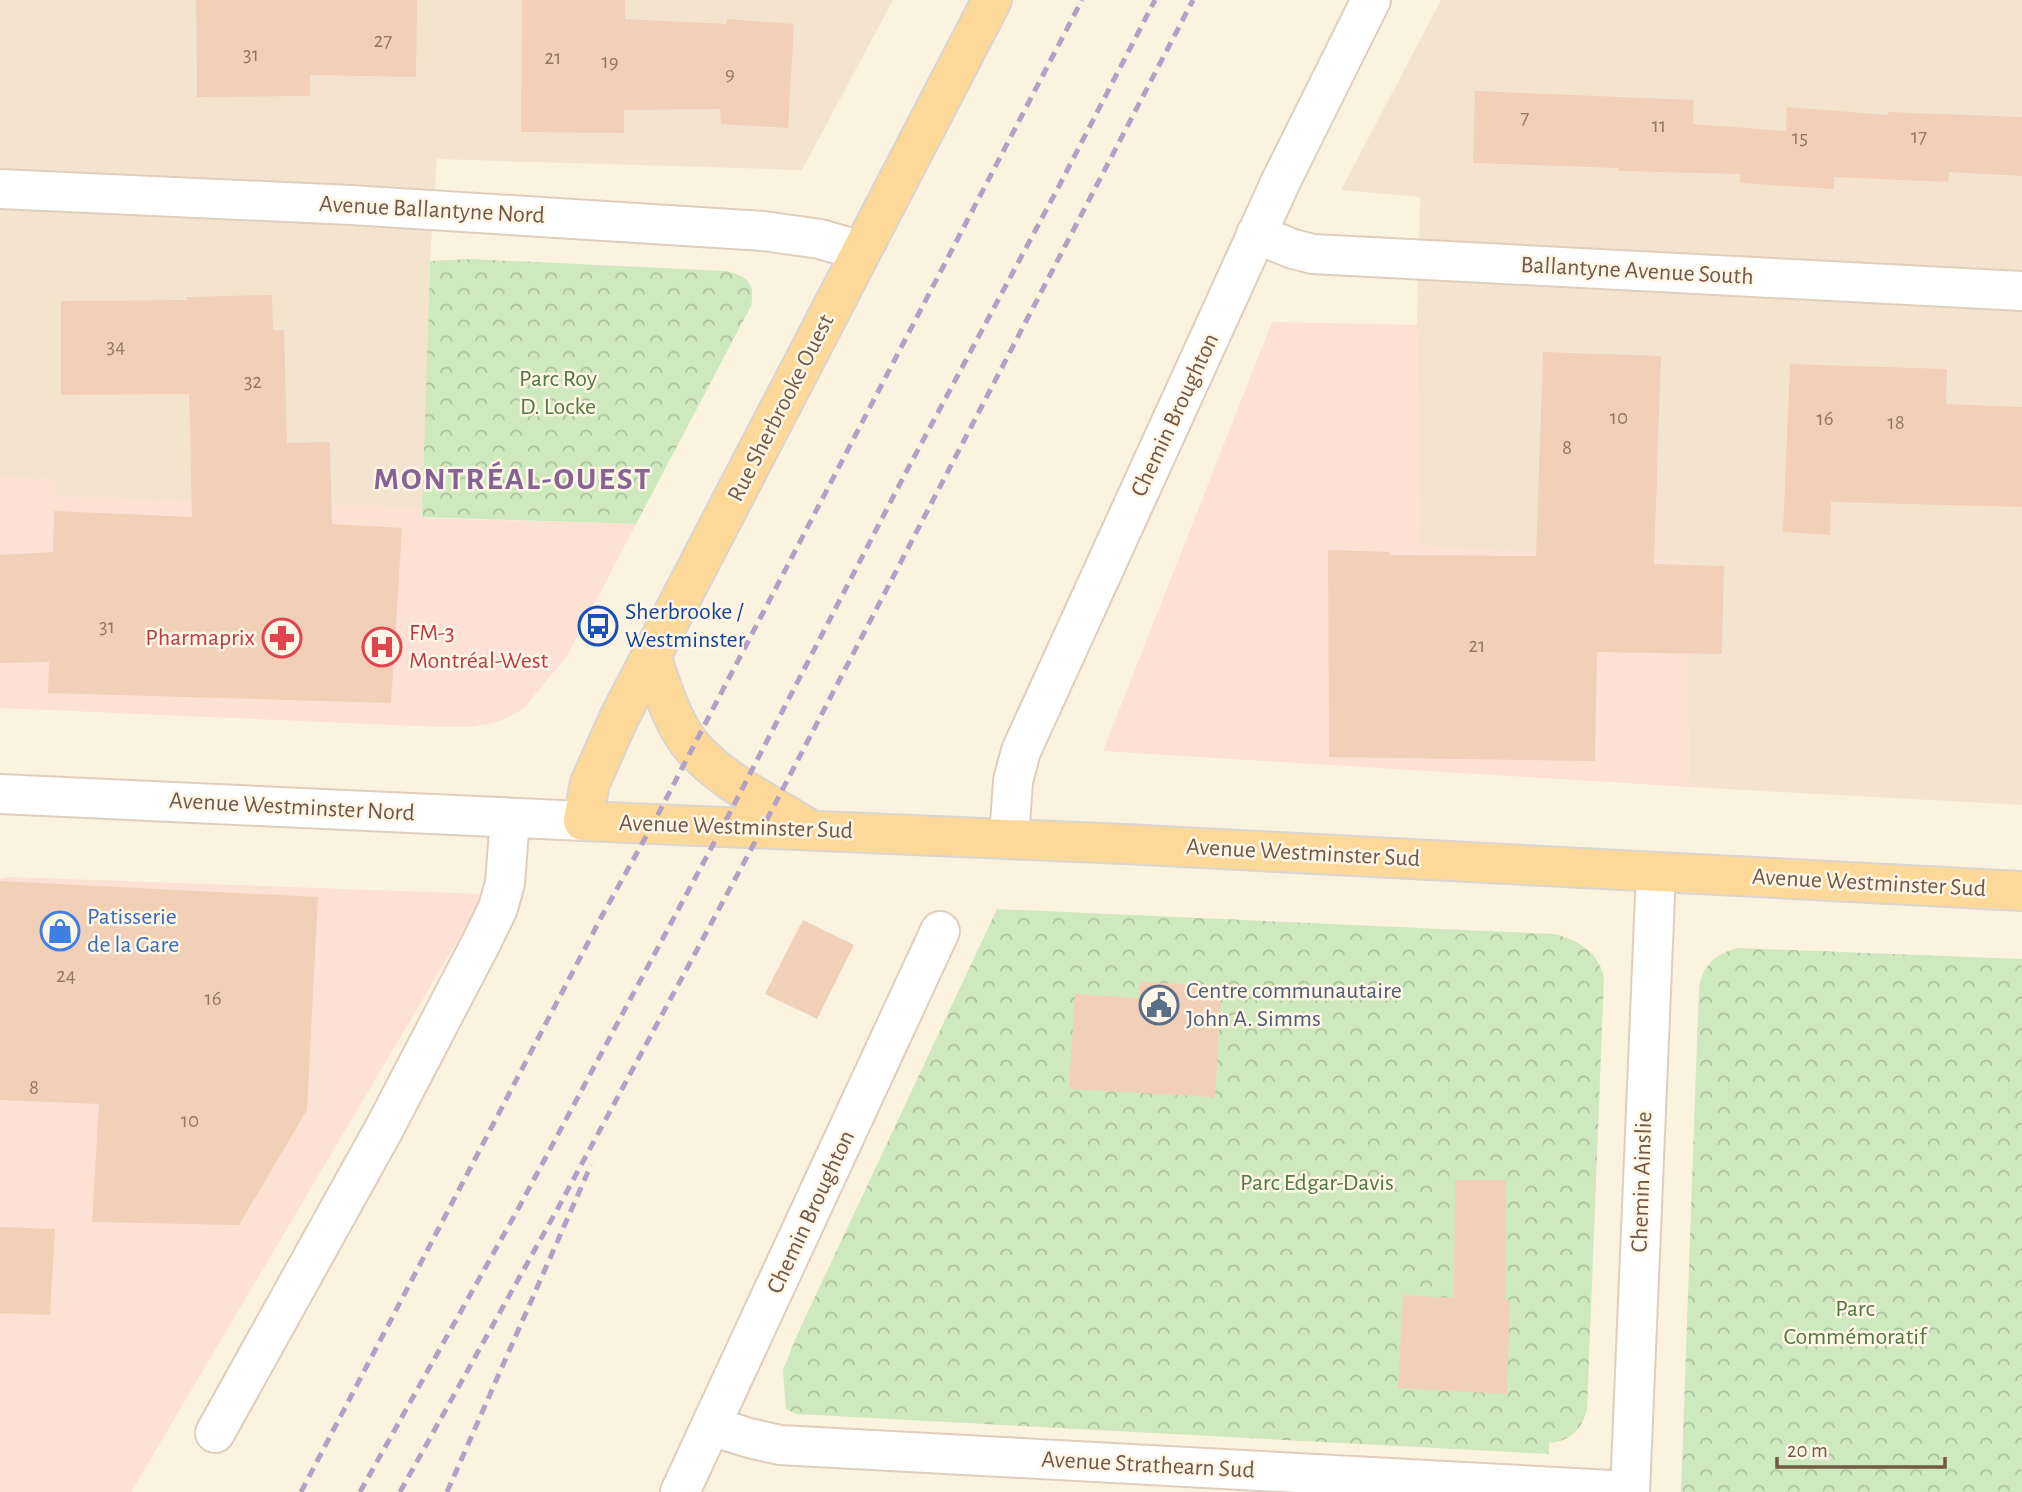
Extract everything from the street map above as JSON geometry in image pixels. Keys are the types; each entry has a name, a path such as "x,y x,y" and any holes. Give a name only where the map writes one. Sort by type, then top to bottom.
{"main road":[{"name":"Rue Sherbrooke Ouest","path":"583,821 587,796 596,770 651,656 992,0"},
{"path":"651,656 669,706 693,747 742,788 811,831"},
{"name":"Avenue Westminster Sud","path":"583,821 1009,839 2022,891"}],"street":[{"name":"Chemin Broughton","path":"1009,839 1013,781 1021,751 1256,234 1371,0"},
{"name":"Avenue Ballantyne Nord","path":"0,189 351,205 764,231 820,239 861,251"},
{"name":"Ballantyne Avenue South","path":"1256,234 1313,254 2022,291"},
{"name":"Avenue Westminster Nord","path":"0,794 583,821"},
{"path":"215,1433 377,1141 498,908 505,883 510,818"},
{"name":"Chemin Ainslie","path":"1630,1491 1657,872"},
{"name":"Chemin Broughton","path":"680,1492 940,931"},
{"name":"Avenue Strathearn Sud","path":"711,1426 780,1445 1630,1491"}],"shaded area":[{"path":"0,0 893,0 802,170 437,159 430,261 423,508 55,497 56,480 0,477"},
{"path":"1441,0 2022,0 2022,805 1689,787 1686,562 1420,546 1417,325 1420,197 1341,190"},
{"path":"1272,322 1417,325 1420,546 1686,562 1689,787 1103,751"},
{"path":"0,477 56,480 55,497 423,508 422,517 426,518 636,524 567,656 523,709 498,722 470,727 441,727 0,708"},
{"path":"10,877 485,894 131,1492 0,1492 0,879"}],"green space":[{"name":"Parc Roy D. Locke","path":"470,259 726,271 744,278 751,286 751,306 636,524 422,517 430,261"},
{"name":"Parc Edgar-Davis","path":"997,909 1555,934 1573,940 1587,949 1597,960 1604,977 1587,1410 1578,1429 1563,1440 1549,1443 1549,1454 796,1414 786,1409 783,1370 797,1335"},
{"name":"Parc Commémoratif","path":"1737,948 2022,959 2022,1492 1681,1492 1699,987 1704,972 1712,961"}],"building":[{"path":"196,0 417,0 416,77 310,75 310,96 197,97"},
{"path":"522,0 625,0 625,19 727,24 727,19 794,24 788,128 721,124 720,109 624,110 624,133 521,132"},
{"path":"1475,91 1694,100 1693,124 1786,131 1787,107 1888,115 1888,112 2022,117 2022,176 1949,172 1948,182 1834,177 1834,189 1740,183 1740,174 1473,163"},
{"path":"272,295 273,330 284,330 287,443 330,442 332,524 402,528 391,703 48,693 49,662 0,663 0,555 53,552 54,511 192,517 189,394 61,395 61,301 186,300 186,297"},
{"path":"1543,352 1661,356 1654,564 1724,566 1722,654 1597,652 1595,761 1329,757 1328,550 1390,552 1390,555 1536,556"},
{"path":"1790,364 1947,369 1946,404 2022,407 2022,507 1831,502 1830,535 1783,532"},
{"path":"0,881 318,897 307,1110 239,1225 92,1222 99,1104 0,1100"},
{"path":"803,920 854,945 817,1019 765,994"},
{"path":"1140,982 1218,986 1217,997 1221,997 1215,1097 1069,1089 1075,994 1139,998"},
{"path":"1455,1180 1506,1180 1505,1300 1510,1300 1507,1394 1398,1388 1403,1295 1454,1298"},
{"path":"0,1227 55,1229 50,1315 0,1313"}],"railway":[{"path":"301,1492 1082,0"},
{"path":"360,1492 517,1211 723,826 1155,0"},
{"path":"400,1492 558,1208 762,829 1193,0"},
{"path":"447,1492 591,1165"}],"place":[{"name":"Sherbrooke / Westminster","path":"598,626"},
{"name":"Pharmaprix","path":"282,638"},
{"name":"FM-3 Montréal-West","path":"382,647"},
{"name":"Patisserie de la Gare","path":"60,931"},
{"name":"Centre communautaire John A. Simms","path":"1159,1005"}],"district":[{"name":"MONTRÉAL-OUEST","path":"513,479"}]}
